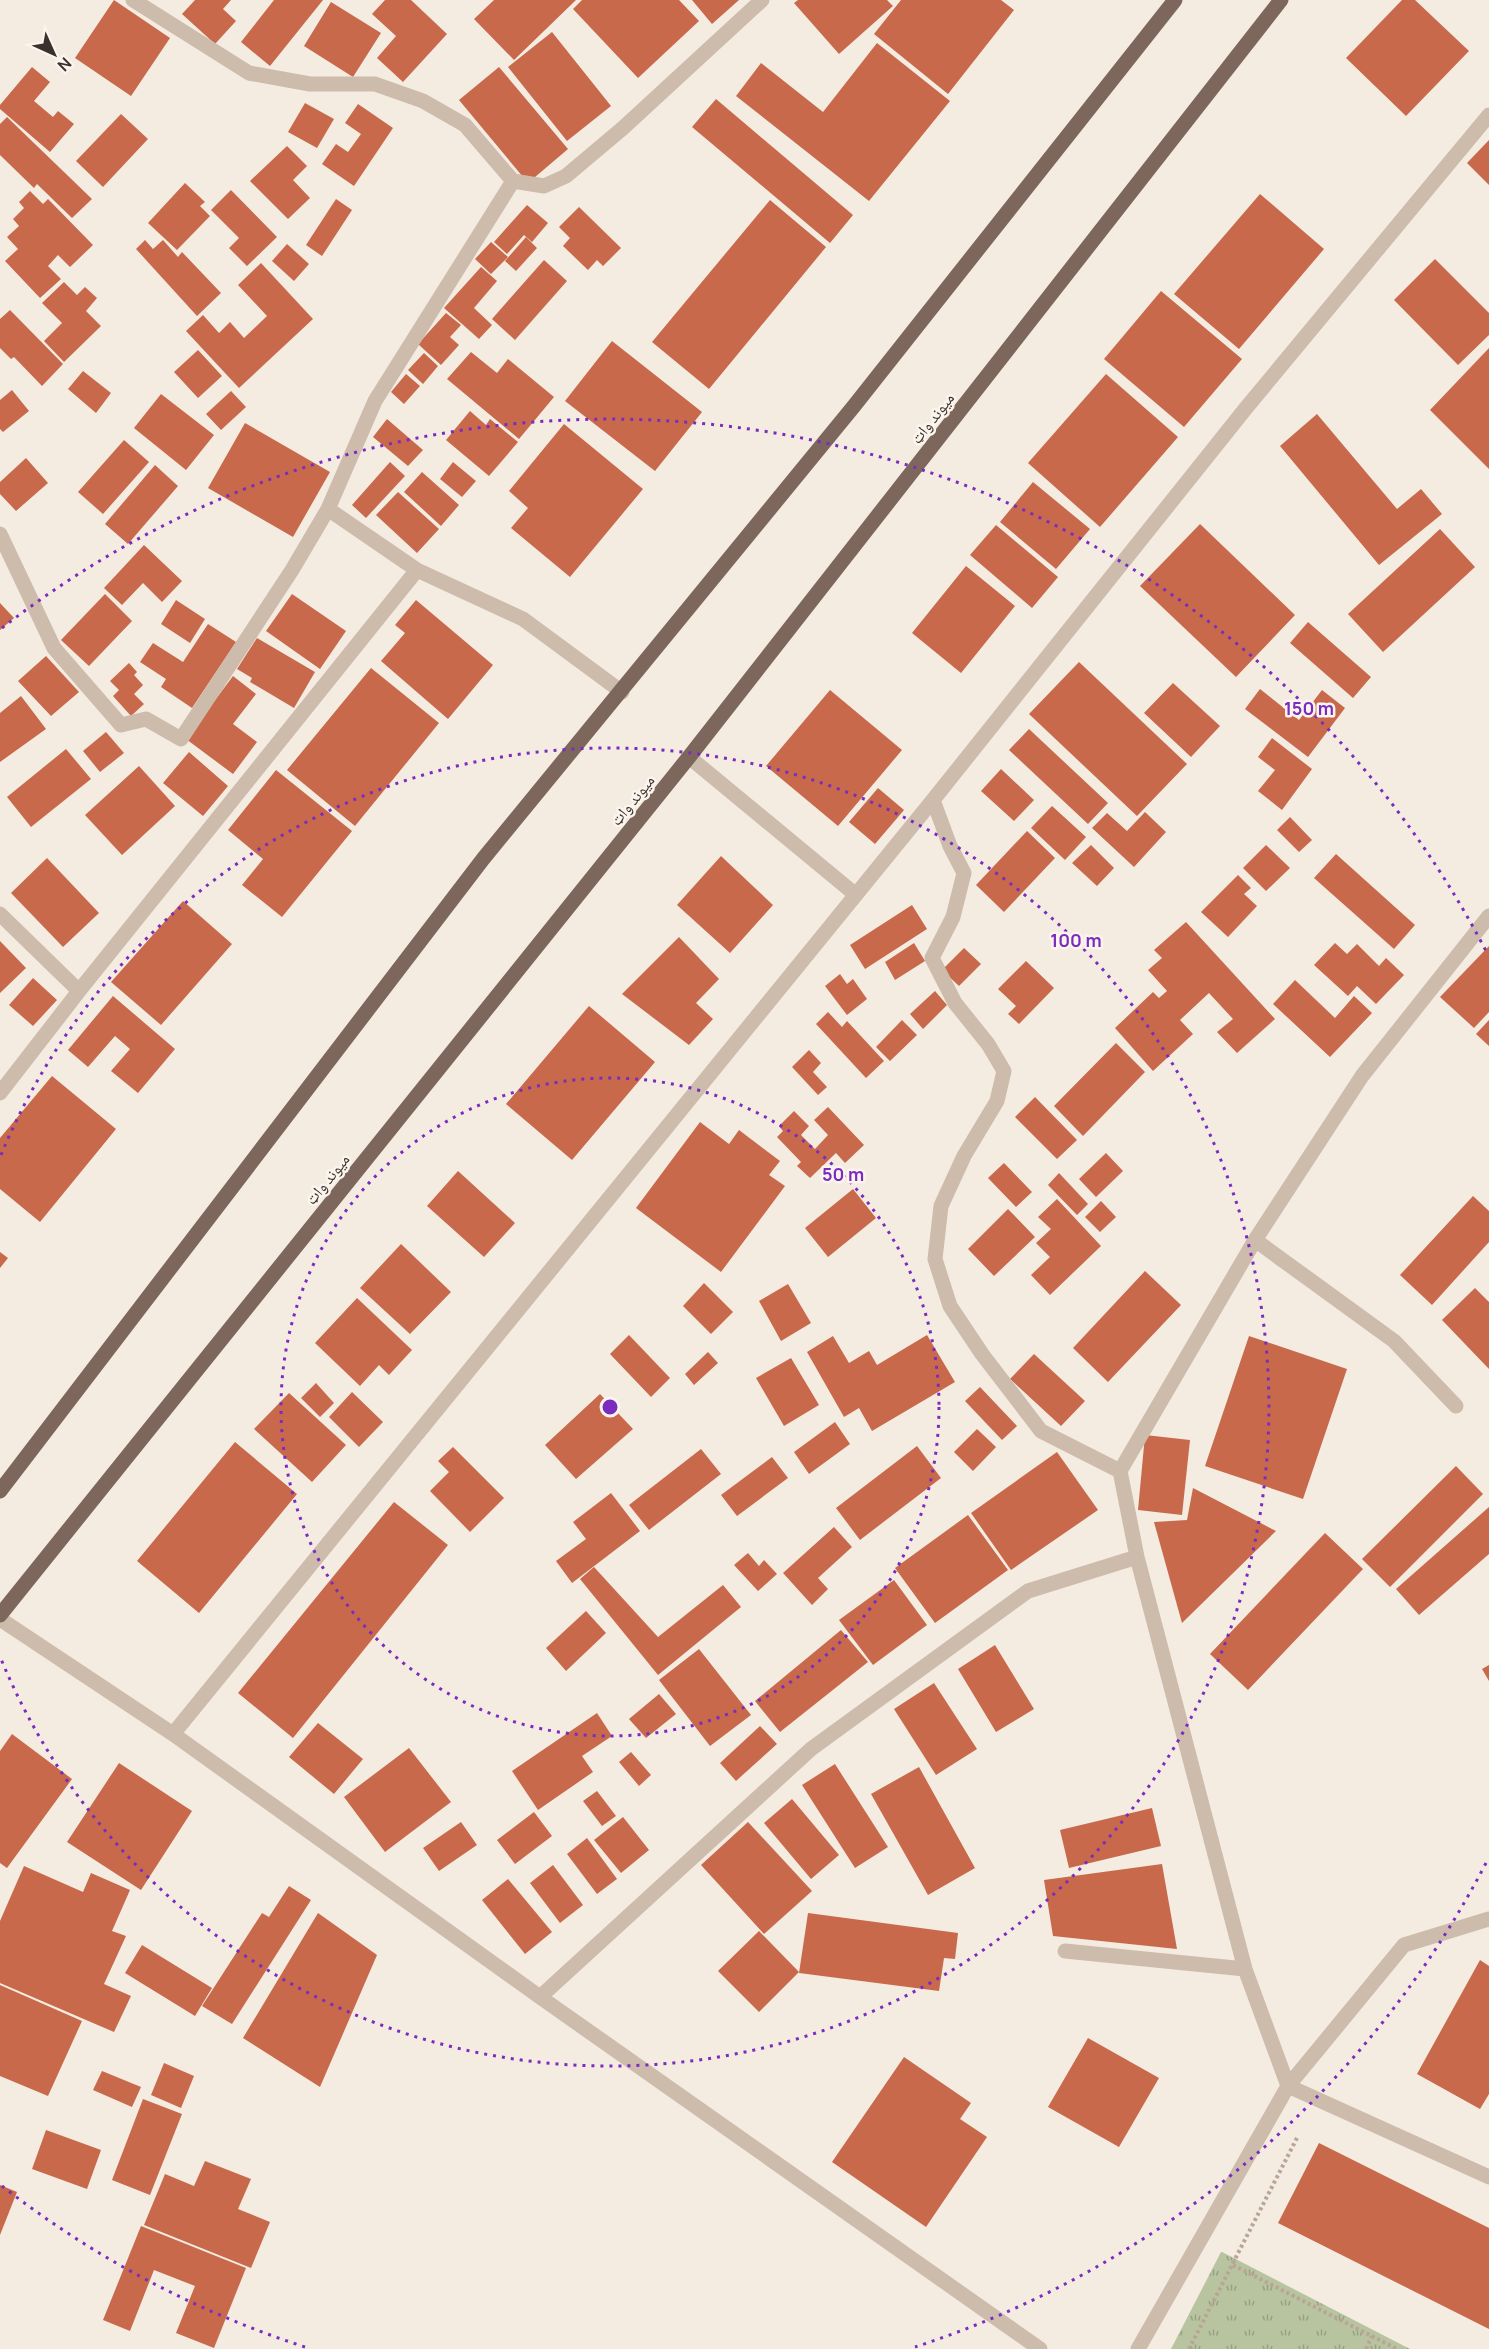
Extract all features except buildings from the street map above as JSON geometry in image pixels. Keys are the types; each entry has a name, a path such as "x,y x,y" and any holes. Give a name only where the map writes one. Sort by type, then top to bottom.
{"main road":[{"path":"0,1491 483,859 622,692 861,397 1175,0"},
{"name":"میوند واټ","path":"0,1617 689,758 1281,0"}],"street":[{"path":"133,0 249,73 310,84 375,84 423,101 465,125 513,181 544,186 566,176 623,128 762,0"},
{"path":"173,1734 933,800 1246,408 1489,115"},
{"path":"0,534 54,648 121,724 146,719 181,739 292,570 328,509 375,400 513,181"},
{"path":"328,509 417,570 523,619 622,692"},
{"path":"0,1093 79,991 417,570"},
{"path":"689,758 856,895"},
{"path":"933,800 950,846 964,873 953,917 932,958 955,1004 988,1044 1004,1071 997,1101 964,1156 941,1206 935,1259 950,1306 982,1354 1041,1431 1120,1471"},
{"path":"0,914 79,991"},
{"path":"1489,916 1362,1076 1255,1240 1120,1471 1137,1557 1245,1969 1288,2086 1489,2177"},
{"path":"1255,1240 1394,1341 1456,1406"},
{"path":"540,1997 811,1749 1028,1591 1137,1557"},
{"path":"0,1617 173,1734 540,1997 1040,2349"},
{"path":"1138,2349 1288,2086 1404,1945 1489,1919"},
{"path":"1065,1951 1245,1969"}],"path":[{"path":"1189,2349 1317,2099"},
{"path":"1233,2265 1396,2349"},
{"path":"1366,2349 1372,2336"}],"green space":[{"path":"1222,2252 1410,2349 1171,2349"}]}
